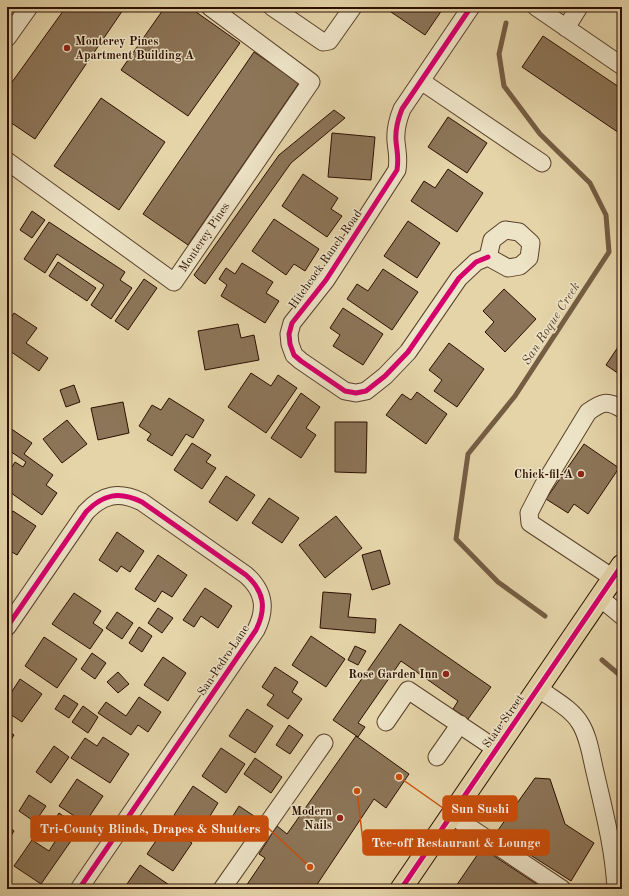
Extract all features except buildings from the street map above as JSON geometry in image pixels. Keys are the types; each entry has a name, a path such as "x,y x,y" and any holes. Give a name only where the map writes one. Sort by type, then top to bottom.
{"main road":[{"name":"State Street","path":"400,889 617,572"}],"street":[{"path":"7,38 29,7"},
{"name":"Monterey Pines","path":"7,161 174,282 311,82 210,7"},
{"path":"272,7 323,42 329,41 353,7"},
{"name":"Hitchcock Ranch Road","path":"471,7 402,109 397,122 396,140 399,158 397,170 326,280 292,324 289,334 290,344 294,354 301,361 345,391 356,393 366,391 385,376 408,352 459,278 476,262 488,257"},
{"path":"536,7 622,66"},
{"path":"566,28 579,7"},
{"path":"421,81 542,163"},
{"path":"617,572 530,523 529,513 542,486 588,412 600,404 613,404 622,409"},
{"name":"San Pedro Lane","path":"7,627 86,512 102,499 111,496 127,496 142,502 246,575 259,590 262,600 263,610 261,620 256,630 79,889"},
{"path":"596,604 622,616"},
{"path":"538,688 574,715 586,736 615,864 616,889"},
{"path":"386,722 408,690 496,749"},
{"path":"437,757 460,724"},
{"path":"222,889 324,743"},
{"path":"451,814 562,889"}],"waterway":[{"name":"San Roque Creek","path":"506,23 499,54 504,86 540,134 590,183 606,215 609,252 515,396 468,454 456,539 498,582 545,616"},
{"name":"San Roque Creek","path":"602,660 622,677"}],"cycle path":[{"path":"471,7 402,109 396,133 398,158 397,170 326,280 292,323 289,334 290,344 294,355 345,391 356,393 366,391 385,376 408,352 459,278 476,262 488,257"},
{"path":"7,627 86,512 99,501 112,496 126,496 142,502 246,575 257,587 262,600 262,614 256,630 79,889"},
{"path":"401,889 622,565"}],"place":[{"name":"Monterey Pines Apartment Building A","path":"67,48"},
{"name":"Chick-fil-A","path":"581,474"},
{"name":"Rose Garden Inn","path":"446,674"},
{"name":"Sun Sushi","path":"399,777"},
{"name":"Tee-off Restaurant & Lounge","path":"357,791"},
{"name":"Modern Nails","path":"340,818"},
{"name":"Tri-County Blinds, Drapes & Shutters","path":"310,867"}]}
